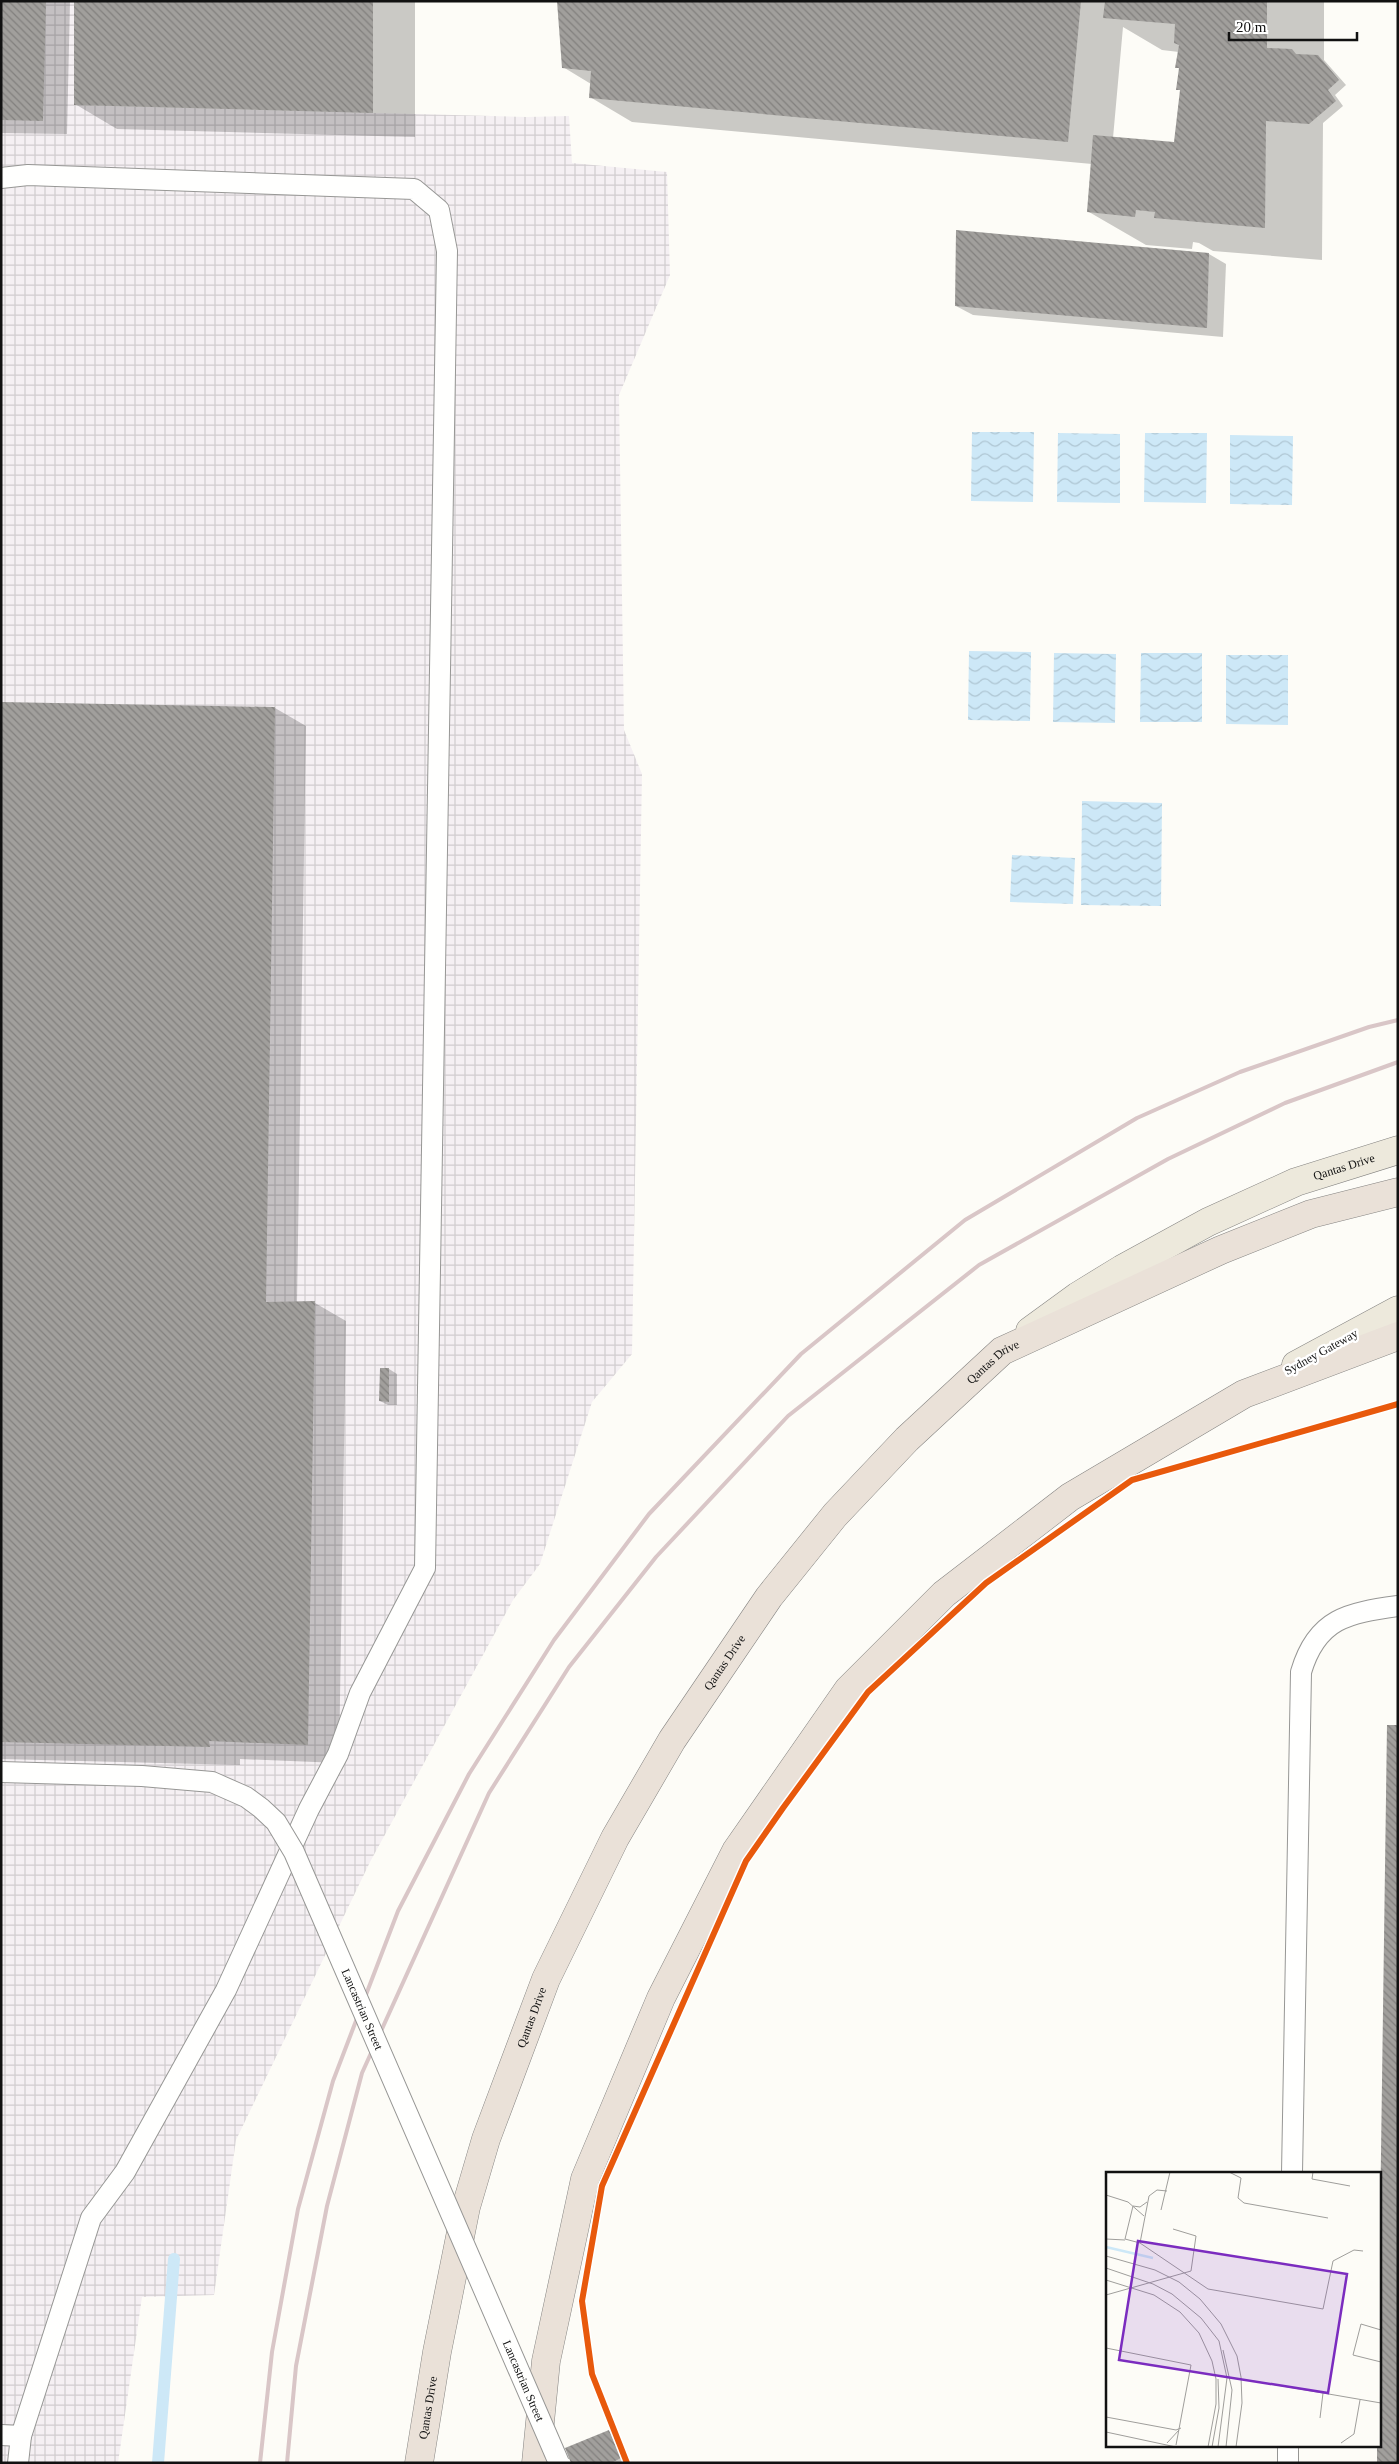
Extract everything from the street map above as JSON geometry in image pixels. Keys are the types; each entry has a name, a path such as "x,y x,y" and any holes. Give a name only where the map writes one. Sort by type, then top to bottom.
{"highway":[{"path":"1002,1351 1221,1250 1311,1214 1398,1192"},
{"path":"536,2463 546,2361 585,2179 661,1998 736,1851 848,1690 944,1594 1070,1497 1244,1394 1398,1336"},
{"name":"Qantas Drive","path":"419,2463 437,2352 464,2217 486,2139 546,1979 615,1838 672,1740 769,1597 835,1515 948,1399 1002,1351"}],"main road":[{"name":"Qantas Drive","path":"1002,1351 1093,1287 1208,1222 1296,1182 1398,1150"},
{"name":"Sydney Gateway","path":"1244,1394 1398,1310"}],"lane":[{"path":"1,178 28,175 414,189 439,210 447,252 424,1568 360,1693 338,1754 309,1809 226,1990 125,2172 91,2218 21,2436 18,2463"},
{"path":"1292,2172 1301,1672 1310,1648 1329,1626 1339,1619 1365,1611 1398,1606"},
{"name":"Lancastrian Street","path":"1,1772 142,1776 212,1782 246,1797 276,1822 294,1852 559,2463"},
{"path":"1,2435 21,2436"},
{"path":"1288,2446 1288,2463"}],"shaded area":[{"path":"1,1 76,1 74,105 527,117 569,116 572,163 667,172 670,275 619,395 624,730 642,774 632,1354 592,1402 540,1564 513,1600 370,1862 236,2140 214,2295 142,2297 118,2463 1,2463"}],"water":[{"path":"972,432 1034,432 1033,502 971,501"},
{"path":"1058,433 1120,434 1120,503 1057,502"},
{"path":"1145,433 1207,433 1206,503 1144,502"},
{"path":"1230,435 1293,436 1292,505 1230,504"},
{"path":"969,651 1031,652 1030,721 968,720"},
{"path":"1054,653 1116,654 1115,723 1053,722"},
{"path":"1141,653 1202,653 1202,722 1140,722"},
{"path":"1226,655 1288,655 1288,725 1226,724"},
{"path":"1082,801 1162,803 1161,906 1081,905"},
{"path":"1012,855 1075,858 1073,904 1010,902"}],"building":[{"path":"1,1 46,1 43,121 1,120"},
{"path":"74,1 373,1 373,113 74,105"},
{"path":"557,1 1081,1 1068,142 589,98 591,71 562,68"},
{"path":"1105,1 1267,1 1267,48 1292,49 1296,54 1318,55 1339,80 1328,90 1336,101 1309,124 1266,121 1265,228 1154,218 1155,212 1136,210 1135,217 1087,212 1093,135 1174,142 1180,90 1176,90 1179,68 1175,68 1179,45 1174,43 1175,24 1103,18"},
{"path":"956,230 1209,253 1207,328 955,306"},
{"path":"1,702 275,707 266,1302 315,1301 308,1745 209,1741 210,1747 1,1742"},
{"path":"380,1368 389,1368 389,1402 379,1401"},
{"path":"1387,1725 1398,1725 1398,2463 1377,2463 1377,2446 1382,2446 1381,2172"},
{"path":"609,2430 621,2458 611,2463 571,2463 565,2448"}],"waterway":[{"path":"158,2463 174,2259"}],"railway":[{"path":"260,2463 272,2352 298,2209 333,2081 398,1911 469,1774 554,1640 649,1514 801,1354 965,1220 1137,1118 1240,1072 1369,1027 1398,1020"},
{"path":"287,2463 296,2366 327,2206 362,2073 489,1793 569,1667 656,1557 788,1416 979,1265 1168,1159 1285,1103 1398,1062"}],"cycle path":[{"path":"627,2463 592,2374 582,2301 602,2186 746,1861 783,1808 868,1692 986,1583 1132,1480 1398,1404"}]}
